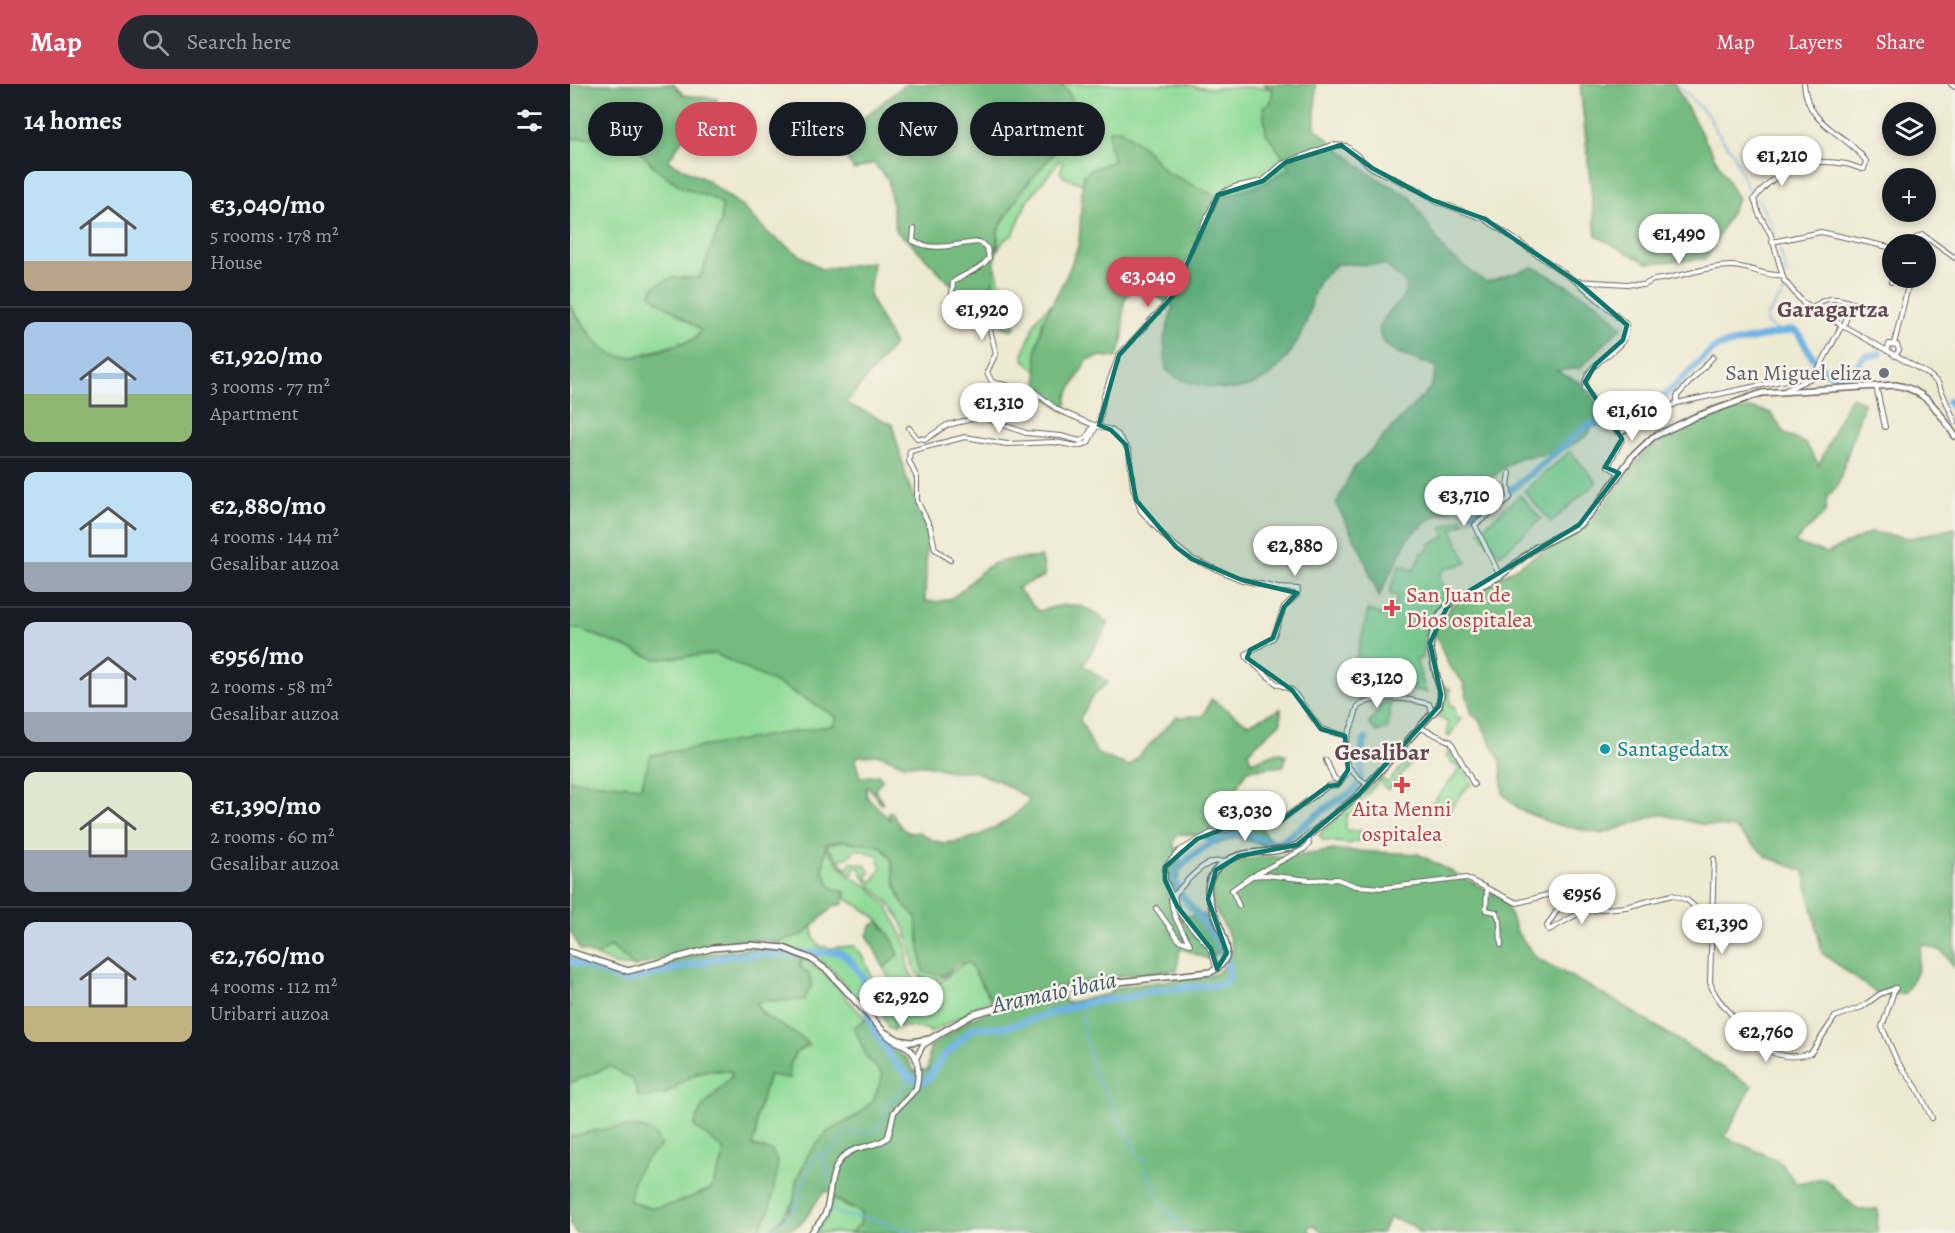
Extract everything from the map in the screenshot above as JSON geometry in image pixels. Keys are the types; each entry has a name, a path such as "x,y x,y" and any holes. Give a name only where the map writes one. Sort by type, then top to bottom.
{"main road":[{"path":"570,952 628,971 713,948 762,945 795,951 811,959 836,979 885,1033 899,1040 914,1041 940,1034 974,1014 1072,987 1202,974 1217,969 1224,961 1227,950 1226,940 1211,910 1207,892 1212,875 1224,862 1248,854 1288,849 1308,837 1366,783 1434,714 1442,698 1430,654 1434,627 1449,603 1500,576 1535,548 1579,525 1643,446 1668,429 1750,396 1783,391 1876,386 1906,387 1919,392 1932,402 1955,436"}],"street":[{"path":"1804,84 1807,105 1827,127 1858,150 1866,161 1866,165 1864,169 1859,169 1847,164 1804,162 1764,186 1753,203 1773,242 1782,275 1793,293 1813,309 1928,374 1938,383 1955,422"},
{"path":"950,560 935,549 930,526 917,501 917,478 909,461 910,451 965,437 1007,444 1054,442 1083,445 1090,439 1097,425 1104,396 1119,355 1172,297 1180,273 1218,195 1237,186 1263,181 1282,164 1332,145 1346,146 1372,168 1421,191 1432,200 1485,219 1575,281 1627,325 1628,332 1623,340 1596,364 1585,382 1586,389 1620,433 1620,443 1608,466 1619,474"},
{"path":"915,229 913,241 922,245 948,248 980,242 987,248 988,258 985,263 959,277 953,282 952,288 956,298 963,302 983,294 990,298 988,322 996,354 987,372 992,382 1035,393 1058,410 1118,435 1126,446 1131,461 1133,487 1141,511 1166,538 1192,560 1242,580 1278,588 1298,588 1297,595 1284,607 1273,638 1250,650 1246,654 1247,658 1277,684 1292,690 1321,729 1346,736"},
{"path":"1773,242 1822,232 1882,246"},
{"path":"1936,244 1955,258"},
{"path":"1575,281 1644,285 1653,280 1721,266 1745,267 1767,274 1782,275"},
{"path":"1894,344 1908,288"},
{"path":"1813,309 1818,303 1827,299 1863,306"},
{"path":"1783,391 1811,378 1820,371 1852,303"},
{"path":"1887,351 1888,345 1894,344 1899,348 1895,356"},
{"path":"1677,403 1677,396 1713,357"},
{"path":"1620,433 1677,403 1790,379 1811,378"},
{"path":"1876,386 1885,427"},
{"path":"909,428 917,438 924,440 950,424 986,418 1026,433 1060,435 1080,441 1086,438 1097,425"},
{"path":"1500,576 1475,525 1507,501 1510,473"},
{"path":"1366,783 1349,770 1345,761 1346,736 1354,722 1358,706 1374,699 1391,698 1425,703 1434,714"},
{"path":"1419,727 1451,742 1474,785"},
{"path":"1326,760 1339,784"},
{"path":"1217,969 1210,949 1185,919 1174,899 1165,880 1165,867 1179,851 1197,839 1223,829 1276,824 1328,786 1339,784 1349,770"},
{"path":"1239,906 1232,890 1261,870 1304,849 1309,844 1308,837"},
{"path":"1714,860 1709,978 1712,990 1760,1047 1773,1054 1790,1056 1814,1051 1835,1017 1896,988 1882,1023 1883,1031 1897,1061 1914,1084 1932,1118"},
{"path":"1156,908 1179,940 1190,944 1174,914 1171,902 1174,894 1202,867 1211,862 1224,862"},
{"path":"1256,875 1313,880 1337,879 1356,886 1383,888 1464,878 1517,903 1565,890 1567,895 1547,926 1549,930 1583,912 1626,907 1672,896 1687,900 1712,922"},
{"path":"1487,889 1486,910 1496,912 1499,917 1501,945"},
{"path":"811,1233 825,1214 833,1174 838,1164 847,1154 878,1144 888,1137 894,1112 911,1096 917,1085 916,1058 912,1052 893,1041 885,1033"},
{"path":"916,1058 923,1045 940,1034"},
{"path":"914,1041 919,1052"},
{"path":"912,1052 914,1041"}],"highlighted area":[{"path":"1341,145 1372,168 1432,200 1485,219 1580,284 1627,325 1623,340 1596,364 1585,382 1622,439 1605,467 1619,473 1579,525 1449,603 1430,643 1441,695 1439,706 1359,794 1297,845 1239,856 1216,870 1208,899 1227,953 1217,969 1211,949 1177,906 1165,880 1165,867 1197,839 1223,829 1276,824 1328,786 1338,785 1348,770 1345,736 1321,729 1292,690 1247,658 1250,650 1273,638 1284,607 1297,593 1242,580 1192,559 1176,547 1136,500 1126,445 1111,430 1099,425 1119,355 1172,297 1218,195 1263,181 1286,162"}],"green space":[{"path":"570,84 673,84 684,95 717,99 717,102 675,102 675,150 668,161 706,180 744,208 769,234 821,269 873,262 869,295 894,345 846,403 892,424 907,480 927,530 925,601 947,599 955,595 982,571 996,563 1042,557 1045,576 1017,588 1038,611 1075,605 1090,610 1109,623 1083,665 1108,682 1092,697 1080,719 1097,754 1129,766 1176,717 1203,716 1211,699 1248,724 1281,709 1281,722 1248,752 1251,762 1278,752 1286,755 1284,766 1247,770 1235,791 1242,800 1252,794 1263,795 1270,804 1257,818 1266,836 1282,846 1269,848 1238,837 1217,844 1199,835 1178,834 1173,843 1179,857 1180,870 1176,883 1167,895 1180,917 1204,914 1221,941 1219,953 1208,959 1180,948 1177,970 1107,977 992,1001 969,963 960,963 943,975 923,972 916,917 903,904 896,887 891,858 880,846 844,841 826,843 823,870 831,887 846,893 843,904 834,906 804,934 781,941 751,940 710,944 635,967 611,946 597,956 580,950 570,930 570,780 641,787 651,755 834,725 837,717 788,689 716,654 655,659 580,629 570,629 570,306 599,344 611,353 623,357 652,353 695,339 701,330 651,296 654,286 672,278 700,278 721,222 722,205 714,199 682,187 656,169 645,156 663,156 663,102 588,102 588,138 570,139","holes":["880,755 902,764 926,765 950,771 972,771 999,781 1029,799 1013,816 987,832 958,841 945,843 935,841 919,832 908,832 898,824 891,811 888,813 891,821 867,797 866,788 869,787 881,804 883,803 875,789 882,781 879,775 860,777 855,760 859,756"]},
{"path":"906,84 1059,84 1066,89 1074,102 970,102 970,156 1051,156 1022,190 998,230 993,284 984,290 963,297 910,242 896,231 888,179 873,163 854,170 845,156 866,156 866,116 878,106 878,156 958,156 958,102 883,102"},
{"path":"1059,84 1184,84 1273,89 1266,132 1291,168 1264,184 1224,197 1213,195 1166,172 1145,148 1109,143 1114,161 1092,169 1083,176 1083,184 1064,177 1060,172 1063,162 1059,161 1027,201 1013,235 1004,240 998,250 998,230 1022,190 1051,156 1105,156 1105,102 1069,102 1066,89"},
{"path":"1262,84 1316,84 1315,128 1367,172 1410,197 1445,252 1486,282 1534,267 1598,303 1622,327 1580,368 1556,371 1580,382 1603,411 1587,436 1560,452 1519,458 1502,469 1467,500 1428,521 1408,538 1379,597 1361,551 1336,504 1353,469 1431,387 1437,367 1396,352 1381,339 1380,330 1384,319 1401,299 1407,285 1386,265 1337,264 1318,284 1301,334 1284,361 1274,372 1248,386 1233,389 1196,385 1166,370 1164,339 1173,307 1138,284 1125,299 1123,336 1116,358 1102,356 1087,360 1067,397 1066,412 1041,394 1038,389 1036,350 1043,321 1067,275 1079,244 1083,176 1092,169 1114,161 1109,143 1109,130 1120,129 1145,148 1166,172 1213,195 1224,197 1264,184 1291,168 1266,133 1263,107 1271,103 1273,89"},
{"path":"1580,84 1674,84 1738,199 1706,259 1647,263 1596,236"},
{"path":"588,138 588,156 645,156 656,169 682,187 714,199 722,205 721,222 700,278 672,278 654,286 651,295 701,330 695,339 634,357 616,357 601,348 570,306 570,139"},
{"path":"994,263 1005,313 1015,327 1011,330 992,321 992,294 984,290 993,284"},
{"path":"1051,304 1040,337 1039,373 1025,361 1023,355 1036,320"},
{"path":"1852,397 1864,403 1838,485 1827,497 1825,513 1794,543 1827,553 1871,532 1910,538 1955,528 1955,968 1943,952 1922,944 1917,973 1905,993 1880,996 1822,953 1804,871 1767,857 1734,828 1700,824 1660,814 1602,834 1554,824 1520,810 1503,794 1501,762 1479,720 1472,714 1463,682 1448,664 1435,633 1451,606 1589,524 1647,450 1683,425 1715,411 1756,409 1771,413 1785,434 1806,444 1819,465 1846,404"},
{"path":"1570,451 1597,482 1551,522 1524,491"},
{"path":"1520,495 1541,519 1500,555 1479,531"},
{"path":"1462,518 1464,523 1452,529 1467,563 1447,568 1438,576 1444,586 1443,598 1425,631 1423,658 1416,660 1426,692 1373,683 1358,686 1353,675 1368,610 1388,617 1398,597 1389,593 1400,564 1413,570 1422,553 1430,549 1429,544 1445,537 1441,527"},
{"path":"570,629 580,629 655,659 716,654 788,689 837,717 834,725 641,787 570,780"},
{"path":"1445,686 1447,689 1450,688 1450,705 1454,706 1457,718 1461,718 1449,737 1447,735 1448,722 1437,717 1444,703 1442,687"},
{"path":"1391,701 1388,728 1377,732 1369,724 1383,703"},
{"path":"1405,748 1415,759 1388,790 1380,783 1383,779 1387,783 1409,759 1403,754 1357,806 1368,815 1346,815 1346,830 1365,832 1367,837 1349,844 1323,840 1319,835 1375,782"},
{"path":"1450,751 1454,751 1472,785 1468,786 1449,811 1441,804 1434,812 1428,808 1457,773 1458,768 1446,756"},
{"path":"844,841 880,846 891,858 896,887 903,904 916,917 919,935 943,975 952,969 948,973 940,978 930,979 915,972 906,932 890,904 865,879 860,868 855,867 852,875 848,873 826,845","holes":["856,849 878,855 881,867 873,882 868,879 867,875 870,873 865,865 851,862 847,869 838,859 847,858"]},
{"path":"826,848 847,875 868,886 888,907 907,946 908,969 917,984 930,993 922,1001 903,994 887,974 884,968 898,955 884,927 871,914 845,898 846,893 831,887 823,870"},
{"path":"1333,850 1418,854 1504,899 1518,934 1537,958 1617,1002 1752,1086 1725,1137 1778,1160 1796,1183 1824,1178 1858,1210 1878,1209 1877,1233 1418,1233 1414,1226 1390,1218 1381,1233 1324,1233 1314,1225 1308,1227 1311,1233 850,1233 860,1224 861,1212 836,1200 827,1190 817,1200 802,1223 789,1229 770,1232 773,1226 787,1214 794,1201 796,1181 808,1155 827,1132 858,1115 874,1099 883,1075 866,1056 854,1027 866,1020 891,1049 908,1059 914,1071 928,1070 930,1046 968,1021 988,1012 1063,994 1065,1003 1109,994 1114,988 1216,974 1227,962 1231,951 1231,941 1212,899 1212,887 1217,876 1225,868 1250,859 1305,855"},
{"path":"879,922 893,940 898,955 884,968 867,935 872,925"},
{"path":"813,927 813,936 819,946 830,948 854,946 861,954 872,981 878,1022 830,968 815,957 769,941 781,941"},
{"path":"611,946 635,967 615,965 597,956"},
{"path":"752,948 784,951 803,959 799,966 809,974 812,985 804,1000 760,1001 756,1004 762,1014 804,1039 809,1045 795,1053 789,1068 790,1078 769,1075 756,1117 756,1133 752,1146 772,1151 778,1162 772,1200 766,1218 755,1233 576,1233 570,1225 570,1137 613,1128 637,1127 647,1130 655,1135 661,1146 638,1170 632,1184 630,1201 650,1207 681,1202 711,1189 723,1160 723,1149 694,1126 701,1109 732,1076 731,1071 707,1070 689,1077 668,1092 650,1097 638,1096 633,1080 610,1066 570,1083 570,955 618,974 631,974 694,955"},
{"path":"803,959 827,976 866,1020 859,1023 877,1067 883,1075 874,1099 858,1115 827,1132 796,1181 794,1201 770,1232 772,1233 755,1233 768,1215 778,1162 751,1146 756,1133 756,1117 769,1074 784,1078 795,1053 756,1004 760,1001 787,1001"},
{"path":"964,963 969,963 992,1001 976,1006 972,1011 930,1033 928,1029 897,1026 893,1030 888,1028 877,995 886,982 902,998 912,1004 923,1006 934,998 935,993 920,978 940,982"},
{"path":"610,1066 665,1095 688,1078 703,1072 731,1071 732,1076 701,1109 694,1125 723,1149 723,1160 711,1189 670,1205 650,1207 640,1205 630,1201 632,1184 642,1164 660,1146 622,1128 570,1137 570,1083"},
{"path":"833,1196 845,1206 861,1212 860,1224 850,1233 815,1233 827,1217"}],"waterway":[{"path":"1676,84 1709,116 1715,129 1733,153 1748,190 1756,194"},
{"path":"1758,198 1776,235"},
{"path":"1780,249 1787,276"},
{"path":"1779,331 1767,324 1766,317 1786,290"},
{"name":"Aramaio ibaia","path":"1474,514 1516,486 1587,426 1636,415 1656,404 1719,346 1793,330 1798,333 1820,367 1833,375 1842,377 1855,369 1864,357 1880,354"},
{"name":"Aramaio ibaia","path":"1949,401 1955,412"},
{"name":"Aramaio ibaia","path":"570,962 624,981 729,956 839,952 852,962 862,976 866,1009 874,1029 889,1054 907,1074 916,1080 926,1081 944,1056 973,1028 1007,1027 1084,1003 1130,997 1149,991 1223,984 1229,980 1228,965 1216,938 1179,890 1172,877 1202,848 1221,838 1240,834 1277,844 1330,805 1353,792 1358,787 1361,778 1362,750 1366,739"},
{"path":"1084,1003 1082,1028 1087,1039 1094,1072 1138,1155 1146,1159 1146,1169 1164,1209 1170,1211 1185,1233"},
{"path":"765,1233 785,1219 797,1204 813,1158 833,1150 846,1132 875,1132 886,1111 886,1104 902,1090 910,1077"},
{"path":"821,1154 829,1173 829,1183"},
{"path":"829,1208 841,1215 869,1218 915,1233"}],"place":[{"name":"San Miguel eliza","path":"1884,373"},
{"name":"San Juan de Dios ospitalea","path":"1392,608"},
{"name":"Santagedatx","path":"1605,749"},
{"name":"Aita Menni ospitalea","path":"1402,785"}],"district":[{"name":"Garagartza","path":"1833,309"},
{"name":"Gesalibar","path":"1382,752"}]}
